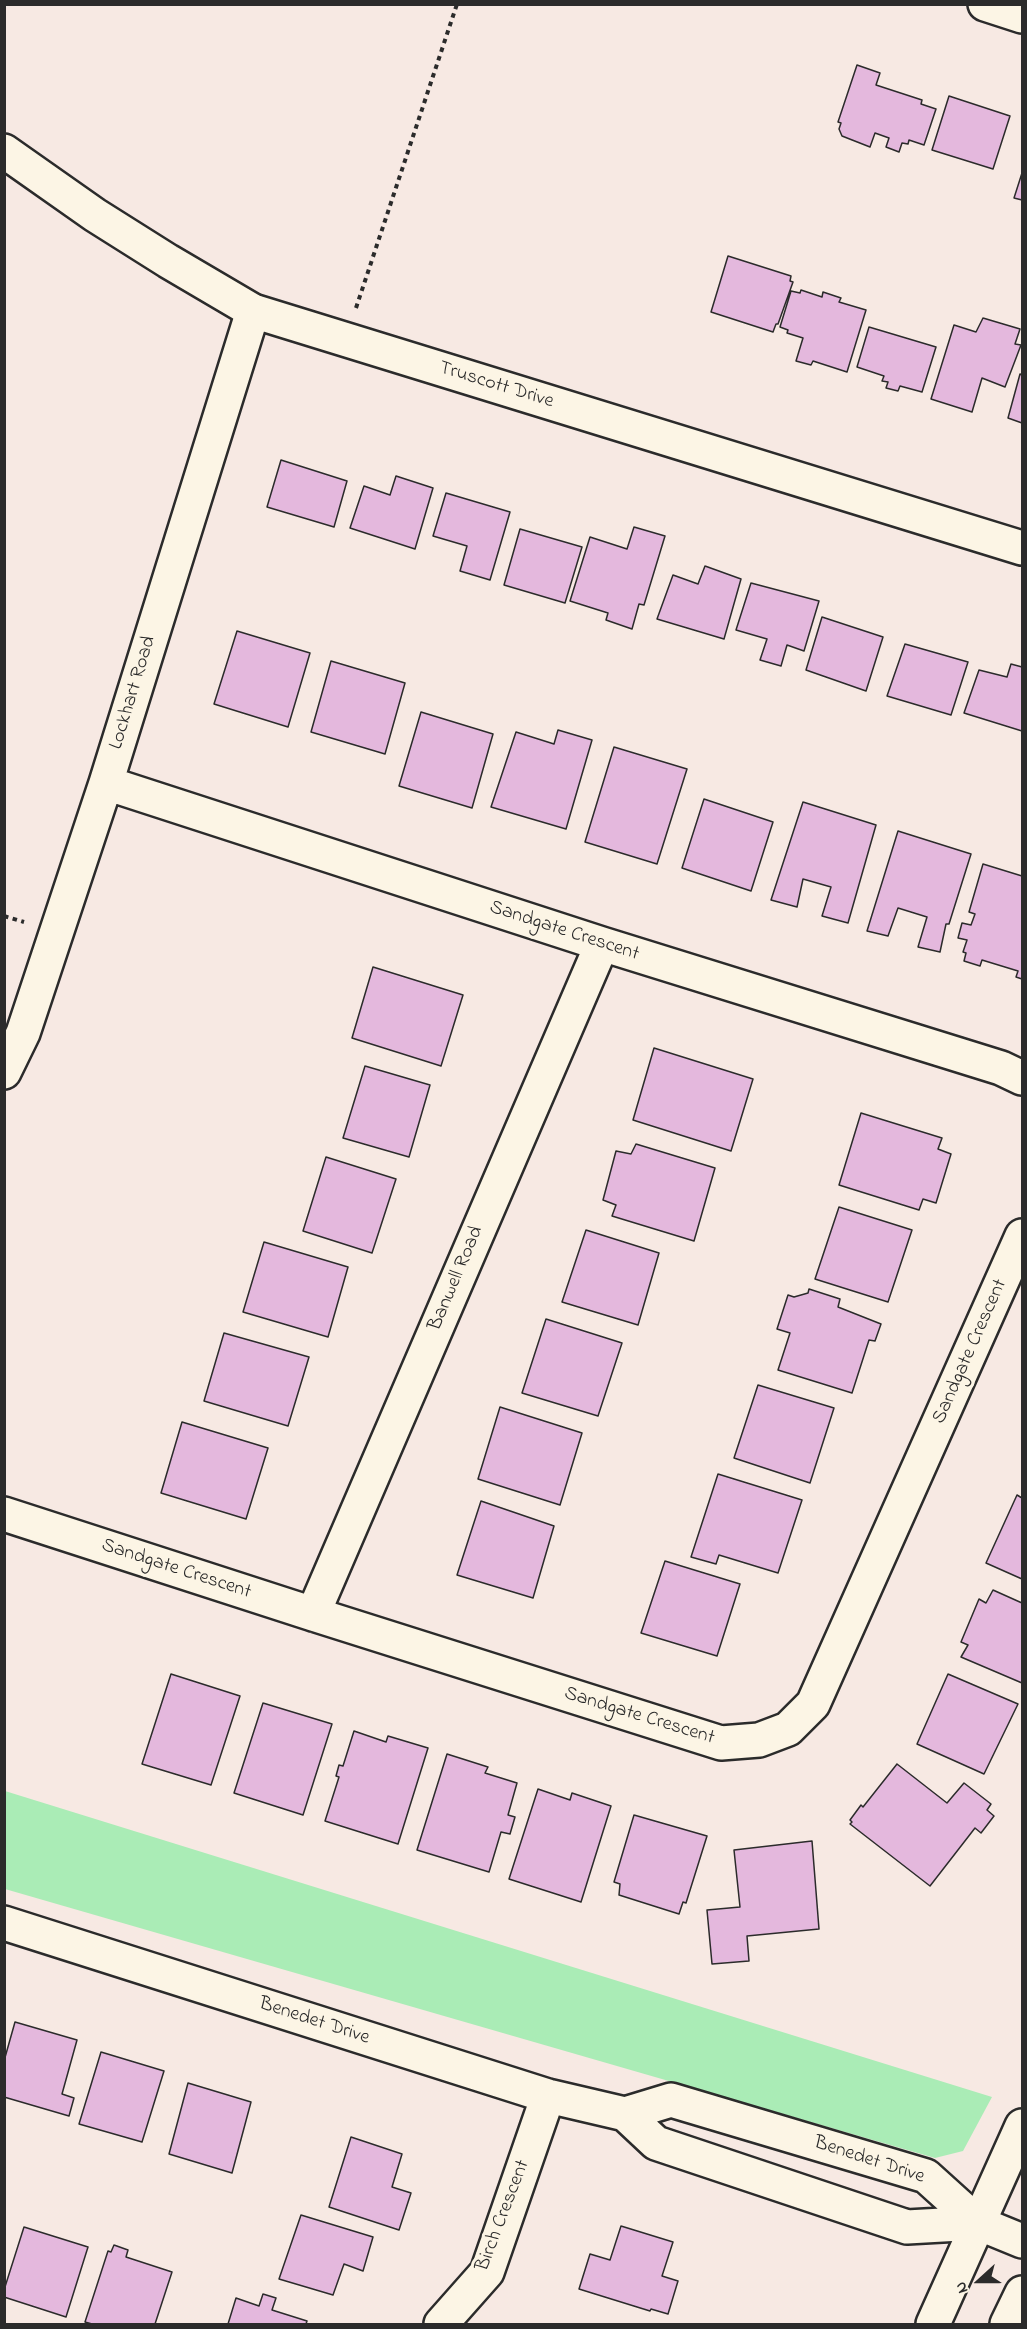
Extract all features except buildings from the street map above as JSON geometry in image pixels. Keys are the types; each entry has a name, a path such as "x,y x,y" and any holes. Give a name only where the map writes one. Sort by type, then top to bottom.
{"street":[{"path":"985,4 1023,16"},
{"name":"Truscott Drive","path":"4,151 94,215 253,311 1023,548"},
{"name":"Lockhart Road","path":"4,1072 23,1033 106,783 253,311"},
{"name":"Sandgate Crescent","path":"106,783 602,944 1001,1068 1023,1078"},
{"name":"Banwell Road","path":"312,1614 602,944"},
{"name":"Sandgate Crescent","path":"4,1514 721,1743 759,1740 788,1729 813,1704 1023,1236"},
{"name":"Benedet Drive","path":"4,1923 548,2096 625,2114 656,2143 907,2227 978,2223"},
{"name":"Birch Crescent","path":"441,2325 487,2272 548,2096"},
{"name":"Benedet Drive","path":"625,2114 671,2100 926,2176 978,2223"},
{"path":"933,2325 1023,2126"},
{"path":"978,2223 1023,2241"},
{"path":"1008,2325 1023,2293"}],"path":[{"path":"346,340 457,4"}],"green space":[{"path":"4,1791 992,2097 963,2151 935,2158 5,1889"}]}
